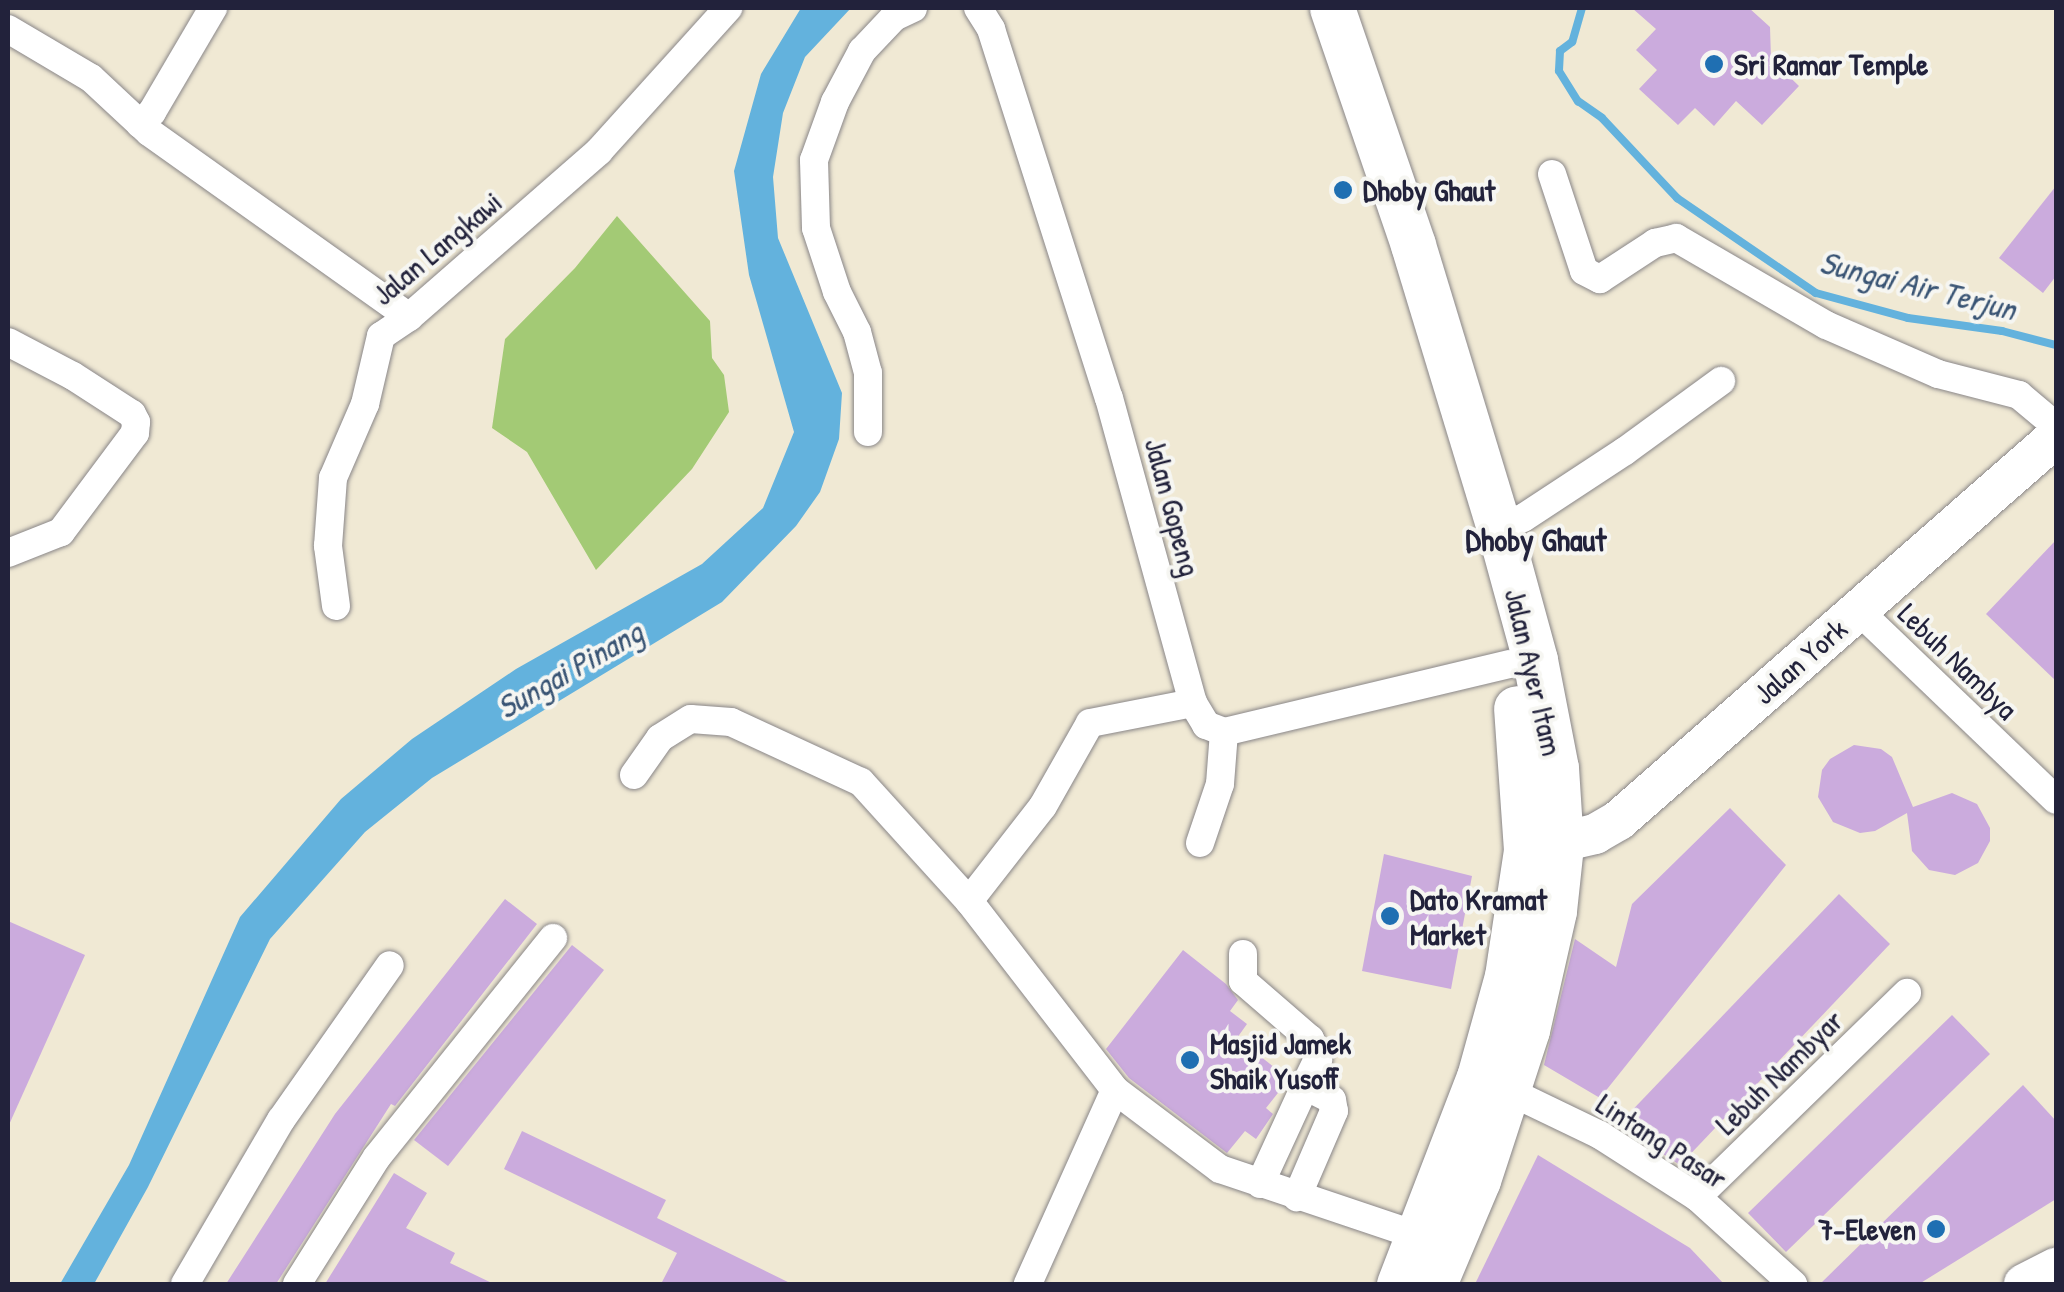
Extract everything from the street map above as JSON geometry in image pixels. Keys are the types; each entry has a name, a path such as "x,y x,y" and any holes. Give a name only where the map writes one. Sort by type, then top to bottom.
{"main road":[{"name":"Jalan Ayer Itam","path":"1306,8 1387,250 1510,664 1523,760 1544,847"},
{"name":"Jalan Ayer Itam","path":"1332,8 1413,245 1499,528 1535,660 1556,768 1544,847 1507,976 1494,1084 1434,1284"},
{"name":"Jalan Ayer Itam","path":"1399,1284 1494,1084"}],"street":[{"path":"140,124 152,112 213,8"},
{"path":"868,432 868,373 857,332 838,292 816,228 814,160 835,102 862,50 894,17 913,8"},
{"name":"Jalan Gopeng","path":"978,8 991,29 1109,398 1193,703"},
{"name":"Jalan Langkawi","path":"336,606 328,546 333,478 365,404 381,336 409,317 600,152 725,9"},
{"path":"8,28 92,78 140,124 409,317"},
{"path":"1552,174 1584,271 1600,278 1614,274 1654,243 1676,238 1826,325 1938,374 2019,395 2056,426"},
{"path":"8,342 73,376 132,414 136,422 135,433 60,532 8,553"},
{"path":"1499,528 1523,518 1611,460 1721,380"},
{"name":"Jalan York","path":"1544,847 1595,834 1619,820 2056,437"},
{"name":"Lebuh Nambya","path":"1858,610 2056,800"},
{"path":"969,901 1042,806 1090,723 1193,703 1206,725 1224,732 1510,664"},
{"path":"634,776 660,738 690,719 731,722 861,782 969,901 1115,1090 1220,1169 1296,1197 1381,1220 1419,1236"},
{"path":"1200,843 1220,784 1224,732"},
{"path":"296,1284 377,1157 554,938"},
{"path":"1243,954 1242,981 1310,1039 1318,1059 1260,1184"},
{"path":"186,1284 281,1120 390,966"},
{"name":"Lebuh Nambyar","path":"1697,1198 1907,994"},
{"name":"Lintang Pasar","path":"1494,1084 1600,1135 1697,1198 1792,1284"},
{"path":"1296,1197 1334,1111 1332,1100 1305,1086"},
{"path":"1028,1284 1115,1090"},
{"path":"2024,1284 2056,1268"}],"green space":[{"path":"617,216 710,321 712,358 724,375 729,412 692,469 596,570 527,452 492,428 505,339 575,268"}],"water":[{"name":"Sungai Pinang","path":"801,8 851,8 805,57 783,113 773,177 778,238 842,393 839,439 820,492 796,526 722,602 432,778 365,832 270,939 148,1187 94,1284 60,1284 129,1165 240,917 341,799 412,739 516,669 702,564 763,508 794,432 749,275 734,171 761,74"}],"building":[{"name":"Sri Ramar Temple","path":"1632,8 1749,8 1770,27 1771,59 1799,86 1762,125 1736,101 1714,126 1695,108 1678,125 1639,89 1657,70 1636,50 1656,29"},
{"path":"2056,186 2056,276 2043,293 1999,258"},
{"path":"2056,540 2056,681 1986,614"},
{"path":"1854,745 1881,749 1892,757 1913,807 1952,793 1977,804 1990,828 1990,841 1978,863 1955,875 1929,870 1912,851 1907,813 1875,831 1860,833 1833,822 1818,797 1822,770 1830,759"},
{"path":"1730,808 1786,865 1600,1098 1544,1065 1575,939 1616,967 1632,904"},
{"path":"1384,854 1472,876 1451,989 1362,971"},
{"path":"1839,894 1890,944 1680,1165 1633,1135 1620,1123"},
{"path":"505,899 537,924 395,1106 391,1104 276,1284 226,1284 335,1114"},
{"path":"8,921 85,955 8,1127"},
{"path":"572,945 604,970 448,1166 414,1140"},
{"name":"Masjid Jamek Shaik Yusoff","path":"1183,950 1226,984 1238,1000 1230,1011 1247,1024 1237,1038 1289,1079 1266,1108 1273,1114 1256,1139 1245,1131 1227,1153 1129,1078 1106,1049"},
{"path":"1952,1015 1990,1054 1786,1252 1748,1213"},
{"path":"2023,1085 2056,1121 2056,1199 1919,1284 1820,1284"},
{"path":"522,1131 666,1200 657,1218 792,1284 661,1284 677,1253 504,1169"},
{"path":"1538,1155 1690,1248 1724,1284 1475,1284"},
{"path":"394,1173 427,1193 406,1228 455,1253 450,1263 494,1284 325,1284"}],"waterway":[{"name":"Sungai Air Terjun","path":"1582,8 1572,42 1560,51 1559,71 1578,101 1602,118 1677,198 1816,293 1908,318 2002,331 2056,345"}],"place":[{"name":"Sri Ramar Temple","path":"1714,64"},
{"name":"Dhoby Ghaut","path":"1343,190"},
{"name":"Dato Kramat Market","path":"1390,916"},
{"name":"Masjid Jamek Shaik Yusoff","path":"1190,1060"},
{"name":"7-Eleven","path":"1936,1229"}],"district":[{"name":"Dhoby Ghaut","path":"1536,540"}]}
